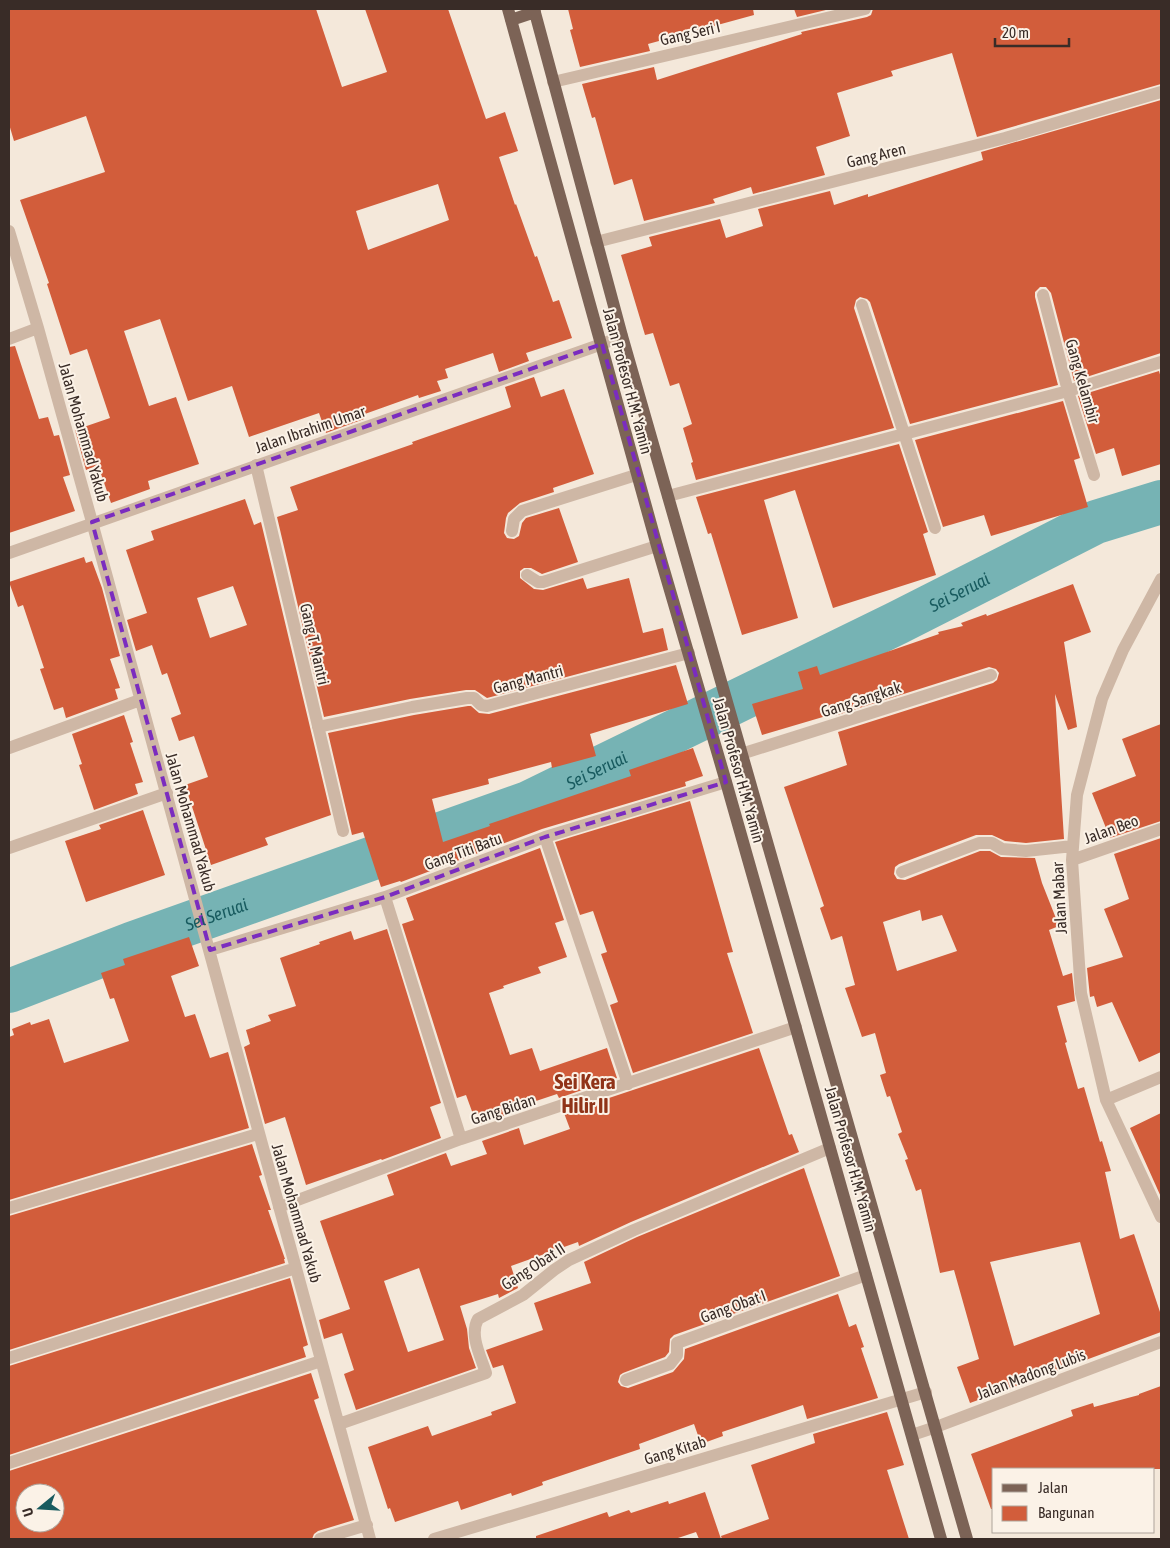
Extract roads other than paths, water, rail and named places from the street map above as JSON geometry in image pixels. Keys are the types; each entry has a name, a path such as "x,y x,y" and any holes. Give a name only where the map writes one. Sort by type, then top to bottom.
{"main road":[{"name":"Jalan Profesor H.M. Yamin","path":"535,11 596,242 718,677 967,1539"},
{"path":"510,14 535,11"},
{"name":"Jalan Profesor H.M. Yamin","path":"510,14 656,546 689,653 941,1539"}],"street":[{"name":"Gang Seri I","path":"553,82 865,9"},
{"name":"Gang Aren","path":"596,242 1005,138 1161,92"},
{"name":"Jalan Mohammad Yakub","path":"10,237 38,328 167,793 258,1134 370,1539"},
{"name":"Gang Kelambir","path":"1043,294 1068,391 1094,475"},
{"path":"862,304 935,528"},
{"path":"9,338 38,328"},
{"name":"Jalan Ibrahim Umar","path":"9,553 92,522 622,336"},
{"path":"668,496 1068,391 1161,362"},
{"name":"Gang T. Mantri","path":"256,465 343,831"},
{"path":"512,532 514,519 522,511 636,475"},
{"path":"527,575 538,582 543,582 656,546"},
{"name":"Jalan Mabar","path":"1161,579 1123,650 1102,699 1077,795 1072,860 1081,993 1106,1100 1161,1217"},
{"path":"1147,606 1161,602"},
{"name":"Gang Mantri","path":"318,727 412,707 467,698 474,698 481,705 487,706 689,653"},
{"name":"Gang Sangkak","path":"740,754 991,675"},
{"path":"9,748 140,700"},
{"name":"Gang Titi Batu","path":"210,950 385,897 545,837 726,782"},
{"path":"9,848 167,793"},
{"name":"Jalan Beo","path":"1072,860 1161,828"},
{"path":"545,837 628,1084"},
{"path":"902,872 979,843 992,843 1002,849 1026,851 1073,846"},
{"path":"385,897 461,1140"},
{"name":"Gang Bidan","path":"279,1206 461,1140 796,1027"},
{"path":"1106,1100 1161,1076"},
{"path":"9,1208 258,1134"},
{"name":"Gang Obat II","path":"339,1424 486,1373 474,1332 478,1319 523,1295 569,1260 634,1230 830,1148"},
{"path":"9,1358 296,1268"},
{"name":"Gang Obat I","path":"626,1380 670,1364 677,1355 677,1343 866,1275"},
{"name":"Jalan Madong Lubis","path":"912,1435 1161,1342"},
{"path":"9,1463 321,1361"},
{"name":"Gang Kitab","path":"434,1539 926,1392"},
{"path":"320,1539 367,1525"}],"waterway":[{"name":"Sei Seruai","path":"9,991 131,944 528,803 897,623 1096,522 1161,502"}],"district":[{"name":"Sei Kera Hilir II","path":"585,1093"}]}
